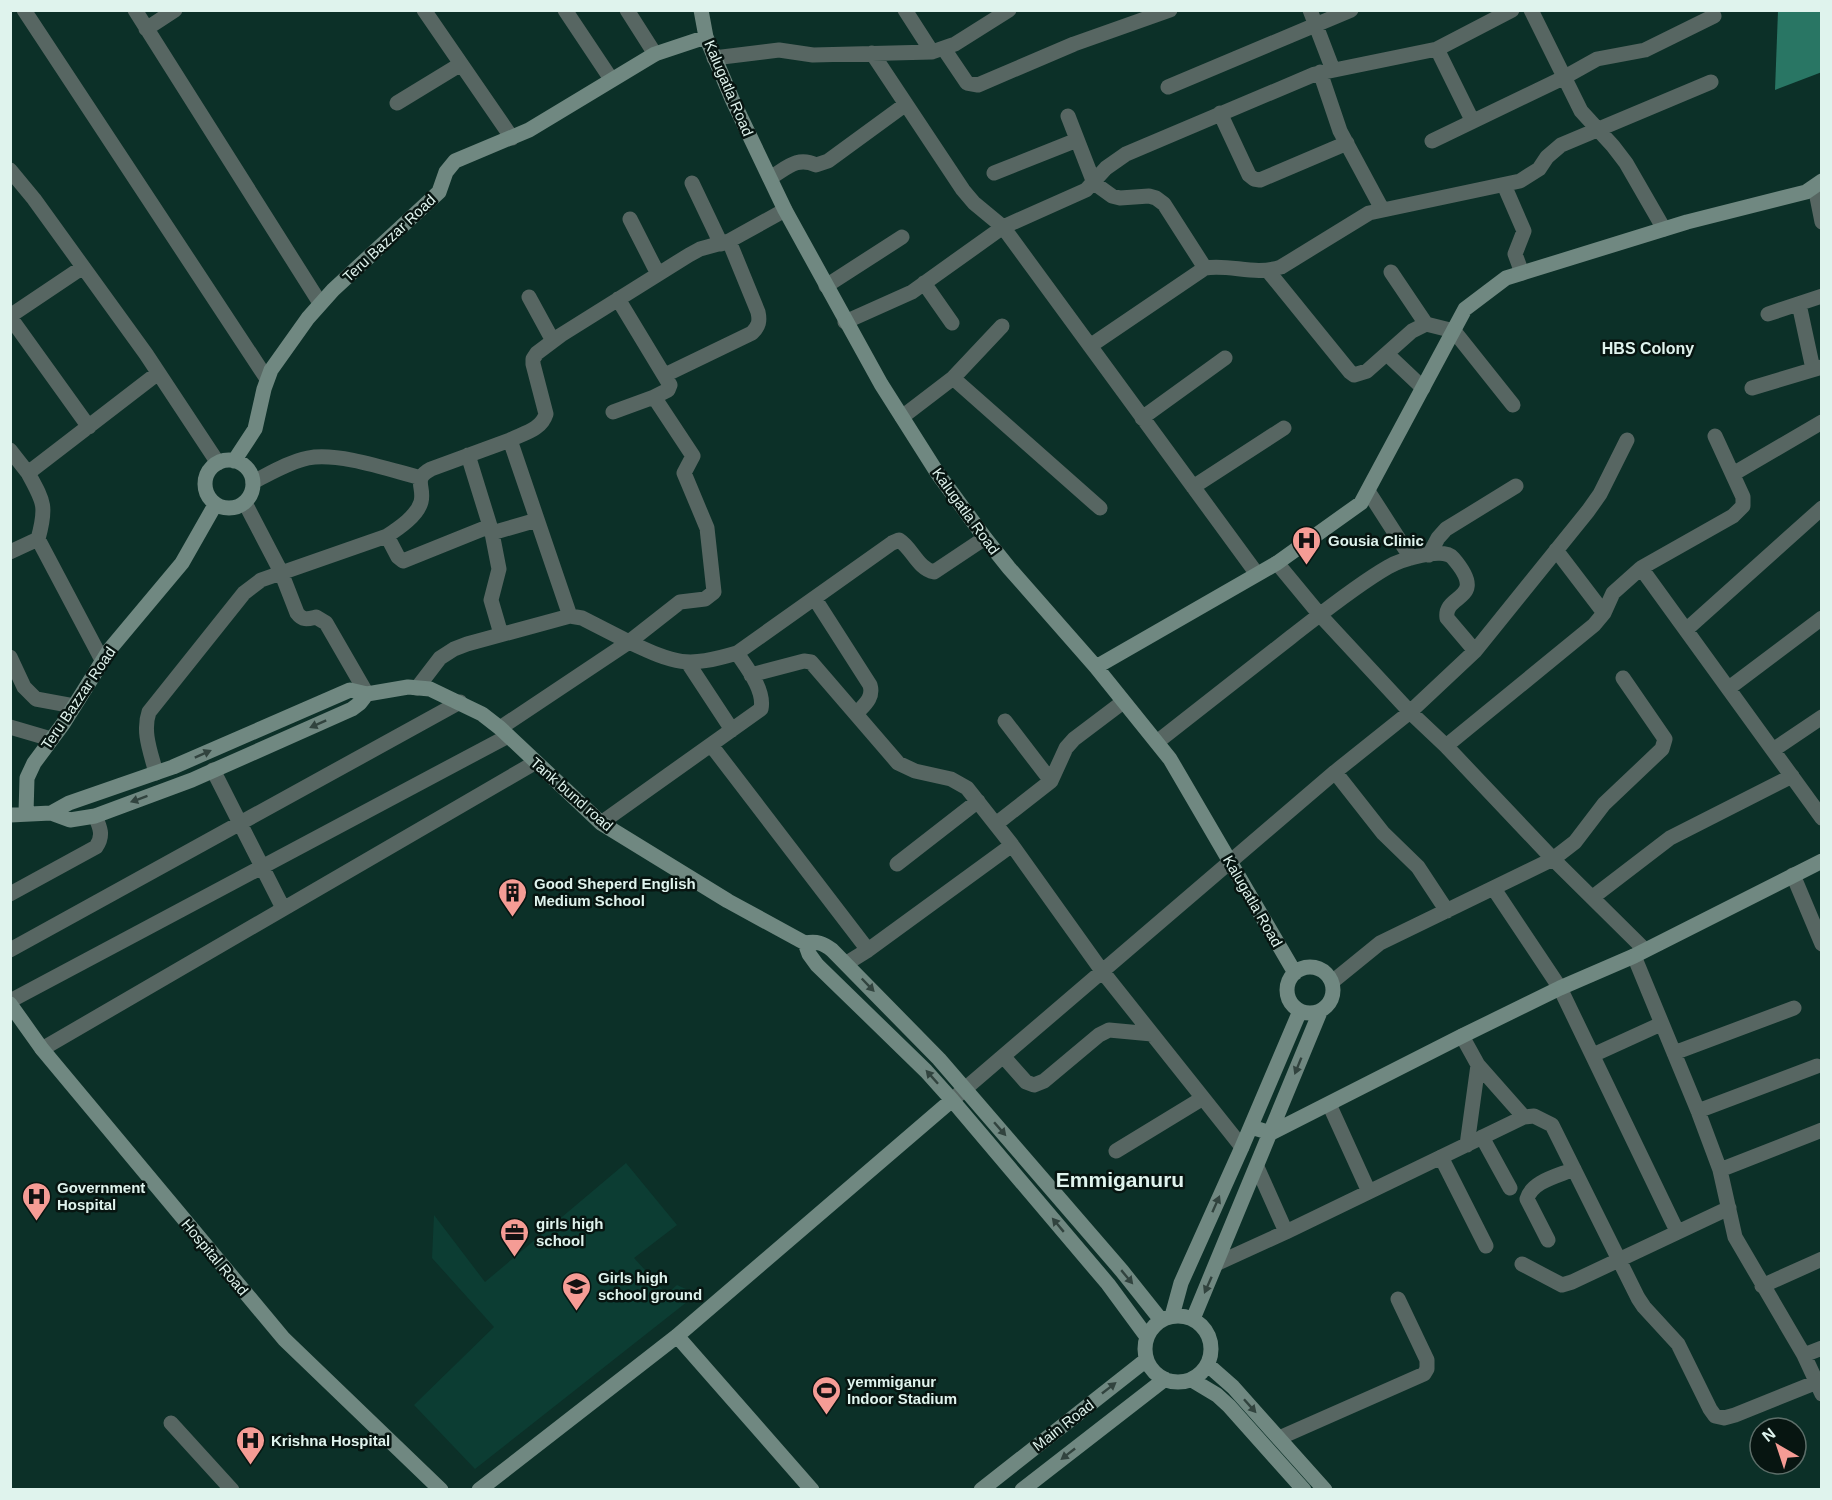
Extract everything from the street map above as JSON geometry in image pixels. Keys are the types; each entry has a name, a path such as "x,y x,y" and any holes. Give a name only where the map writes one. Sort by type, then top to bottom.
{"street":[{"path":"24,10 267,379"},
{"path":"135,10 320,303"},
{"path":"146,28 175,10"},
{"path":"424,10 512,138"},
{"path":"565,10 611,80"},
{"path":"627,10 655,54"},
{"name":"Kalugatla Road","path":"701,10 706,37 714,58 785,210 845,322 902,417 938,474 1009,568 1096,667 1170,759 1294,974"},
{"path":"905,10 967,83 978,85 1074,45 1170,10"},
{"path":"714,58 779,50 813,55 938,50 955,44 1009,10"},
{"path":"1310,10 1316,25 1340,131 1382,209"},
{"path":"1168,87 1351,10"},
{"path":"845,322 900,298 1003,227 1077,195 1094,183 1106,168 1126,154 1296,80 1327,71 1437,49 1512,10"},
{"path":"1536,12 1563,78 1581,111 1626,163 1664,229"},
{"path":"1432,141 1563,78 1597,59 1645,50 1714,16"},
{"name":"Teru Bazzar Road","path":"18,814 27,778 34,763 74,706 102,660 182,563 215,505 205,491 204,483 211,468 226,462 255,429 267,379 276,362 320,303 439,192 446,172 455,161 529,130 655,54 706,37"},
{"path":"1437,49 1472,120"},
{"path":"872,53 963,190 974,203 1003,227 1257,574"},
{"path":"396,103 461,64"},
{"path":"1090,346 1205,268 1268,271 1281,267 1369,213 1520,181 1539,169 1547,157 1561,145 1711,82"},
{"path":"770,178 800,161 806,160 816,165 828,161 906,104"},
{"path":"1220,113 1249,175 1254,179 1260,180 1347,143"},
{"path":"1068,116 1094,183 1112,196 1120,198 1149,196 1164,204 1205,268"},
{"path":"994,173 1077,140"},
{"path":"10,170 226,462 247,468 253,482 250,496 245,503 231,509 215,505"},
{"path":"664,375 752,333 760,320 725,243 692,183"},
{"path":"1504,185 1524,231 1515,254 1522,273"},
{"path":"1096,667 1277,563 1361,503 1466,309 1506,278 1664,229 1775,200 1814,186 1821,222"},
{"path":"156,773 145,723 153,704 244,593 261,580 281,572 387,536 407,520 421,501 421,478 424,473 510,440 538,427 544,421 546,407 532,364 533,359 553,341 700,249 725,243 785,210"},
{"path":"630,219 658,274"},
{"path":"826,286 902,237"},
{"path":"83,267 10,316 89,427"},
{"path":"1268,271 1354,375 1360,374 1387,354 1412,330 1426,324 1454,331 1512,405"},
{"path":"1391,272 1426,324"},
{"path":"924,283 952,323"},
{"path":"1768,314 1821,296"},
{"path":"529,297 553,341"},
{"path":"613,412 654,398 668,390 670,385 618,299"},
{"path":"1752,388 1817,368 1799,304"},
{"path":"902,417 953,378 1002,326"},
{"path":"1387,354 1423,388"},
{"path":"1142,418 1226,358"},
{"path":"28,473 158,373"},
{"path":"953,378 1100,508"},
{"path":"10,1003 262,867 504,732 629,642 680,602 705,599 714,592 707,528 684,473 693,456 654,398"},
{"path":"1732,474 1821,422"},
{"path":"1193,487 1284,428"},
{"path":"1446,746 1594,625 1604,613 1612,594 1641,568 1739,511 1743,506 1743,497 1715,436"},
{"path":"510,440 570,616"},
{"path":"479,1490 677,1336 1335,772 1410,712 1474,651 1556,550 1600,494 1627,440"},
{"path":"10,450 28,473 44,502 43,520 38,539 102,660"},
{"path":"468,455 491,530 499,569 491,600 501,634"},
{"path":"253,482 294,462 306,458 329,456 421,478"},
{"path":"1429,555 1446,529 1516,486"},
{"path":"1368,491 1411,558"},
{"path":"18,814 51,813 70,820 94,816 213,770 360,704 367,694 327,623 316,617 307,620 300,618 281,572 245,503"},
{"path":"1687,629 1821,508"},
{"path":"387,536 398,558 403,561 491,530 537,520"},
{"path":"417,688 440,658 467,644 570,616 582,618 664,658 688,663 713,660 737,653 892,543 899,540 906,545 923,567 934,572 986,538"},
{"path":"10,552 38,539"},
{"path":"1556,550 1604,613"},
{"path":"1157,742 1320,615 1387,568 1411,558 1449,554 1467,580 1466,592 1449,606 1446,612 1448,618 1474,651"},
{"path":"1218,1263 1524,1117 1534,1116 1552,1125 1644,1307 1678,1344 1715,1416 1724,1418 1819,1388 1804,1355 1735,1238 1720,1170 1661,1024 1640,953 1593,897 1410,712 1320,615 1277,563"},
{"path":"1641,568 1821,818"},
{"path":"815,599 870,685 872,691 870,699 856,714"},
{"path":"1729,688 1821,618"},
{"path":"601,823 760,709 762,701 751,675 737,653"},
{"path":"10,657 24,687 36,699 74,706"},
{"path":"751,675 804,661 811,662 898,763 915,771 959,783 967,788 1012,844 1102,971 1242,1147"},
{"path":"688,663 732,730"},
{"path":"1332,982 1380,944 1553,859 1575,842 1604,804 1662,749 1665,739 1661,730 1623,678"},
{"name":"Tank bund road","path":"51,813 69,803 156,773 350,690 367,694 408,687 430,689 460,702 482,714 504,732 601,823 728,901 806,944 816,942 825,945 847,963 939,1059 1122,1271 1167,1318"},
{"path":"10,950 460,702"},
{"path":"996,824 1051,781 1066,748 1074,739 1123,702"},
{"path":"1773,750 1821,717"},
{"path":"1005,721 1051,781"},
{"path":"10,727 51,739"},
{"path":"711,745 868,950"},
{"path":"42,1049 536,762"},
{"path":"213,770 283,908"},
{"path":"1335,772 1383,833 1418,867 1447,910"},
{"path":"1593,897 1670,838 1792,776"},
{"path":"897,864 978,801"},
{"path":"10,894 96,847 101,840 101,830 94,816"},
{"path":"847,963 1012,844"},
{"path":"1251,1127 1271,1133 1462,1036 1560,988 1640,953 1821,861"},
{"path":"1793,875 1821,944"},
{"path":"1494,888 1560,988 1677,1232"},
{"path":"806,944 808,954 818,965 926,1071 952,1100 1108,1284 1147,1337"},
{"path":"1301,969 1322,970 1332,982 1334,990 1329,1005 1320,1012 1308,1014 1294,1007 1287,994 1287,986 1294,974 1301,969"},
{"name":"Hospital Road","path":"10,1003 42,1049 284,1339 441,1490"},
{"path":"1674,1053 1794,1008"},
{"path":"1167,1318 1300,1011"},
{"path":"1193,1319 1320,1012"},
{"path":"1593,1055 1661,1024"},
{"path":"1003,1056 1026,1082 1034,1085 1044,1081 1099,1035 1109,1030 1152,1034"},
{"path":"1462,1036 1478,1065 1524,1117"},
{"path":"1467,1144 1478,1065"},
{"path":"1698,1111 1817,1066"},
{"path":"1116,1151 1203,1098"},
{"path":"1329,1104 1369,1192"},
{"path":"1720,1170 1821,1130"},
{"path":"1482,1137 1510,1188"},
{"path":"1441,1157 1486,1246"},
{"path":"1257,1167 1286,1232"},
{"path":"1548,1240 1527,1199 1529,1191 1534,1186 1574,1169"},
{"path":"1522,1264 1562,1285 1729,1208"},
{"path":"1762,1286 1821,1259"},
{"path":"1279,1438 1424,1374 1427,1369 1427,1360 1398,1299"},
{"path":"1182,1316 1193,1319 1202,1325 1208,1334 1211,1344 1208,1365 1192,1380 1176,1382 1165,1379 1151,1369 1146,1360 1144,1348 1147,1337 1153,1327 1167,1318 1182,1316"},
{"path":"677,1336 812,1490"},
{"path":"1804,1355 1821,1348"},
{"name":"Main Road","path":"981,1490 1146,1360"},
{"path":"1208,1365 1233,1387 1326,1490"},
{"name":"Main Road","path":"1022,1490 1165,1379"},
{"path":"1192,1380 1217,1395 1304,1490"},
{"path":"171,1423 232,1490"}],"shaded area":[{"path":"1778,11 1821,11 1822,72 1775,90"},
{"name":"Girls high school ground","path":"626,1163 677,1225 634,1258 667,1294 677,1285 697,1294 475,1469 414,1405 494,1327 432,1258 434,1215 485,1282"}],"place":[{"name":"Gousia Clinic","path":"1307,566"},
{"name":"Good Sheperd English Medium School","path":"513,918"},
{"name":"Government Hospital","path":"36,1222"},
{"name":"girls high school","path":"515,1258"},
{"name":"Girls high school ground","path":"577,1312"},
{"name":"yemmiganur Indoor Stadium","path":"826,1416"},
{"name":"Krishna Hospital","path":"250,1466"}],"district":[{"name":"HBS Colony","path":"1648,348"},
{"name":"Emmiganuru","path":"1120,1179"}]}
